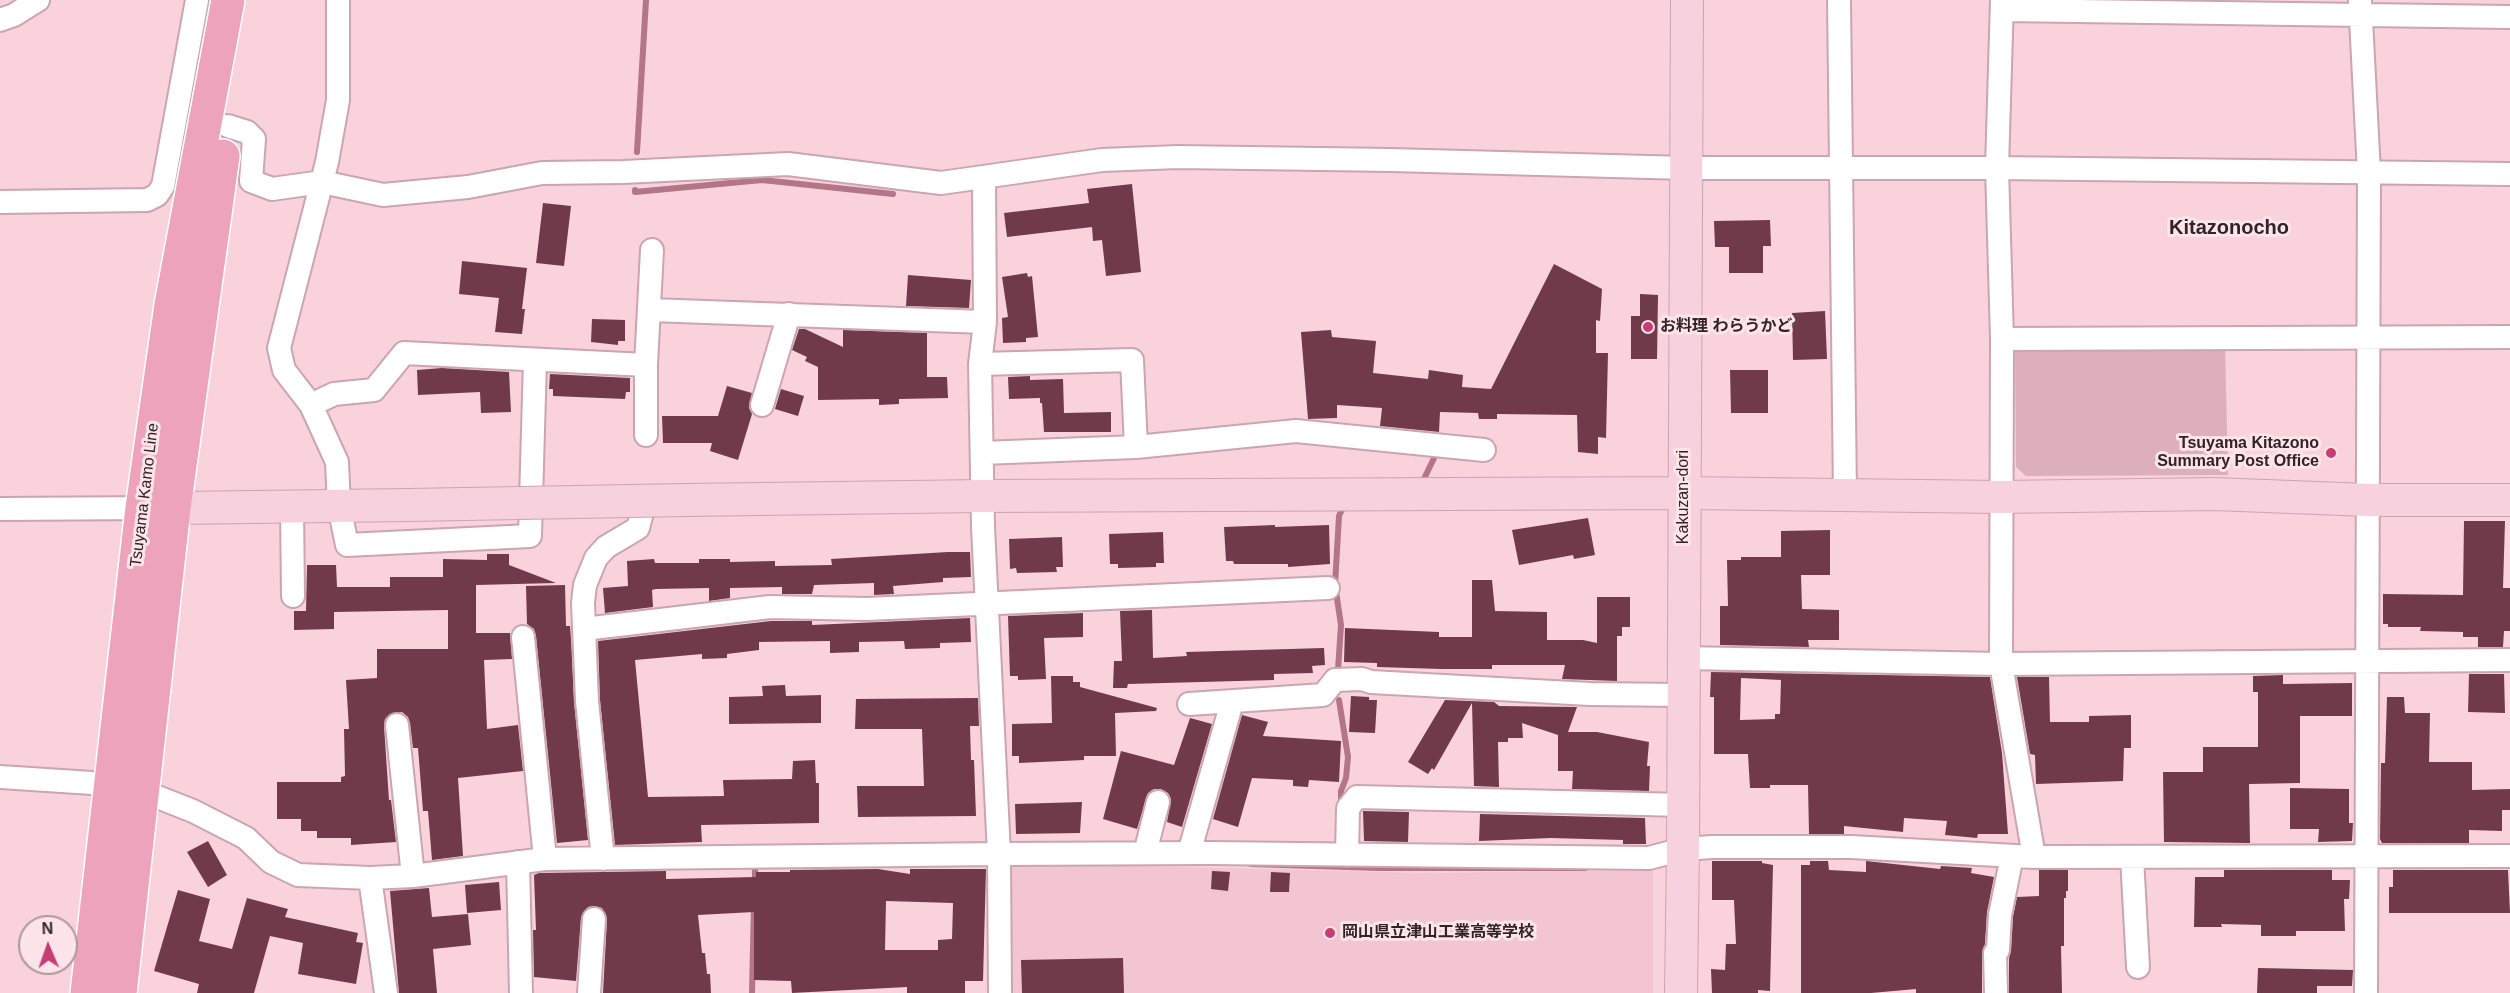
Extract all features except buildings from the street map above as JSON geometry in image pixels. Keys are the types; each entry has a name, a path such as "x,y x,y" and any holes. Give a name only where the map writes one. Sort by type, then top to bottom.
{"main road":[{"name":"Tsuyama Kamo Line","path":"120,993 142,791 171,305 228,0"},
{"name":"Tsuyama Kamo Line","path":"87,993 110,786 249,0"}],"street":[{"path":"0,20 14,15 38,0"},
{"path":"0,202 147,200 157,195 163,186 197,0"},
{"path":"338,0 338,100 322,182 279,348 284,370 311,405 337,462 339,506 347,545 530,536 535,360"},
{"name":"Kakuzan-dori","path":"1680,993 1683,849 1687,0"},
{"path":"1839,0 1845,494"},
{"path":"1996,993 1995,954 1998,950 2000,915 2023,857 2001,664 2002,339 1997,168 2003,5 2360,7 2510,16"},
{"path":"2360,7 2369,173 2366,993"},
{"path":"228,126 247,132 254,139 251,181 272,189 322,182 383,195 468,187 542,172 623,172 788,164 941,183 1102,160 1178,157 1686,168 1997,168 2510,174"},
{"path":"984,178 985,322 980,364 987,604 999,854 1000,993"},
{"path":"646,435 646,365 652,250"},
{"path":"650,310 985,322"},
{"path":"762,405 789,314"},
{"path":"2002,339 2510,337"},
{"path":"311,405 334,394 374,390 404,353 646,365"},
{"path":"980,364 1132,360 1136,447"},
{"path":"982,453 1136,447 1296,431 1484,450"},
{"path":"0,509 983,496 1683,493 2000,497 2214,494 2368,500 2510,500"},
{"path":"292,506 293,596"},
{"path":"603,859 587,701 583,603 590,570 596,558 606,547 638,528 643,509"},
{"path":"584,629 770,607 867,609 1328,588"},
{"path":"523,637 545,859"},
{"path":"1683,658 2001,664 2510,660"},
{"path":"1189,704 1323,695 1335,680 1362,679 1371,682 1590,694 1683,695"},
{"path":"1189,853 1232,702"},
{"path":"397,725 413,876"},
{"path":"0,777 23,777 142,791 193,811 246,838 271,862 298,875 370,878 413,876 545,859 999,854 1189,853 1649,858 1683,849 1851,847 2023,857 2510,856"},
{"path":"1347,855 1347,808 1357,797 1683,805"},
{"path":"1145,853 1158,802"},
{"path":"2132,857 2138,967"},
{"path":"518,862 521,993"},
{"path":"370,878 386,993"},
{"path":"589,993 594,919"}],"shaded area":[{"path":"2225,344 2228,475 2026,476 2016,467 2015,352"},
{"name":"岡山県立津山工業高等学校","path":"1064,864 1420,873 1653,870 1653,993 1009,993 1007,879 1012,866"}],"waterway":[{"path":"637,152 646,0"},
{"path":"635,190 635,192 762,180 893,194"},
{"path":"1422,483 1436,454"},
{"path":"1338,670 1341,625 1335,585 1339,516 1344,505"},
{"path":"1339,700 1348,757 1346,778 1341,791 1341,806"},
{"path":"1251,864 1379,868 1585,868"},
{"path":"755,865 755,885"},
{"path":"752,993 754,904"}],"place":[{"name":"お料理 わらうかど","path":"1648,327"},
{"name":"Tsuyama Kitazono Summary Post Office","path":"2331,453"},
{"name":"岡山県立津山工業高等学校","path":"1330,933"}],"district":[{"name":"Kitazonocho","path":"2229,228"}]}
